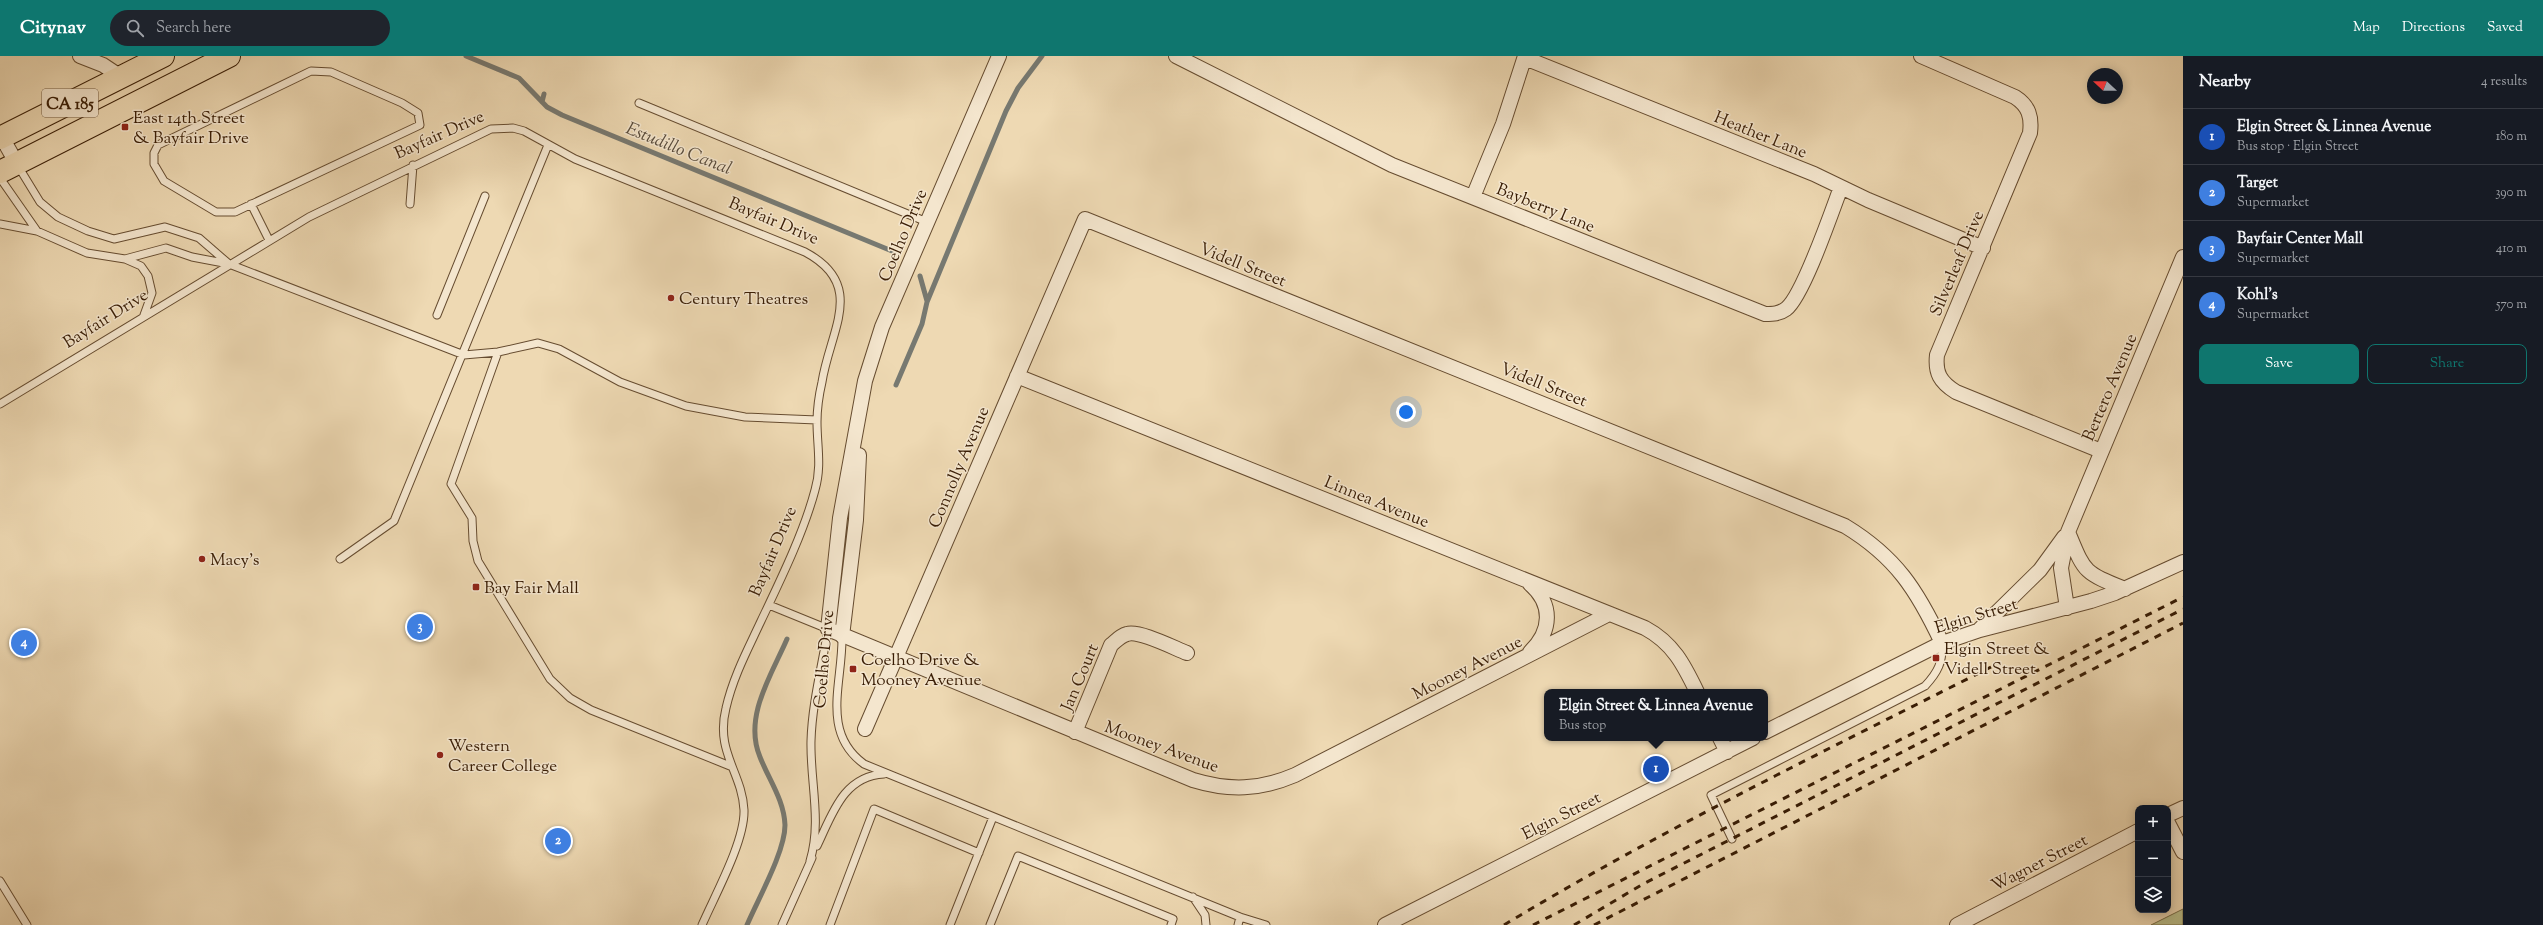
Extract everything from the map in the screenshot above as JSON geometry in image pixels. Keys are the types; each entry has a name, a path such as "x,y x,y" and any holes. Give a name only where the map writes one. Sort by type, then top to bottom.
{"main road":[{"name":"CA 185","path":"3,149 121,77 163,56"},
{"name":"CA 185","path":"3,149 229,56"}],"street":[{"path":"80,56 103,65 121,77"},
{"name":"Coelho Drive","path":"828,629 840,518 862,400 875,344 999,56"},
{"name":"Coelho Drive","path":"986,87 1007,56"},
{"name":"Bayberry Lane","path":"1176,56 1366,153 1755,310 1776,314 1786,309 1799,292 1841,187"},
{"name":"Silverleaf Drive","path":"1921,56 2015,97 2023,102 2030,112 2030,133 1937,355 1937,374 1940,380 1956,392 2101,451"},
{"path":"1474,197 1503,124 1525,57"},
{"name":"Heather Lane","path":"1525,57 1841,187 1868,200 1983,248"},
{"name":"Connolly Avenue","path":"865,729 1084,219"},
{"name":"Videll Street","path":"1084,219 1845,526 1866,539 1898,568 1924,604 1942,643"},
{"name":"Bertero Avenue","path":"2066,608 2062,568 2068,532 2183,257"},
{"name":"Linnea Avenue","path":"1017,376 1645,628 1669,644 1680,659 1695,689"},
{"name":"Coelho Drive","path":"842,636 856,520 862,400"},
{"path":"2068,532 2081,565 2088,572 2124,589"},
{"name":"Bertero Avenue","path":"1980,630 2040,570 2068,532"},
{"name":"Elgin Street","path":"1768,730 1942,643 1980,630 2066,608 2124,589 2183,562"},
{"path":"1524,657 1542,639 1547,628 1547,617 1541,597 1526,581"},
{"name":"Mooney Avenue","path":"828,629 895,659 1075,732 1211,785 1229,788 1262,786 1295,776 1609,614"},
{"name":"Jan Court","path":"1075,732 1111,645 1118,638 1128,634 1139,634 1187,653"},
{"path":"1722,741 1727,752"},
{"name":"Elgin Street","path":"1385,925 1747,741"},
{"path":"2171,814 2183,808"},
{"path":"2171,829 2183,852"},
{"name":"Wagner Street","path":"1957,925 2135,833"}],"lane":[{"path":"311,71 331,72 402,103 418,113 420,125 251,204 236,212 216,212 164,181 154,164 154,153 158,145 311,71"},
{"path":"639,103 927,222"},
{"name":"Bayfair Drive","path":"0,404 229,264 309,217 413,165 491,129 513,128 575,159 805,252 829,266 841,292 841,308 825,368 817,420 820,462 815,490 769,605 747,650 725,709 723,734 730,766 742,799 743,823 736,846 702,925"},
{"path":"340,559 394,521 464,355 548,145"},
{"path":"3,149 40,202 58,217 88,231 114,240 165,228 199,238 229,264"},
{"path":"410,204 413,165"},
{"path":"0,178 37,231"},
{"path":"437,315 485,196"},
{"path":"251,204 269,240"},
{"path":"0,224 37,231 87,253 125,259 141,266 148,276 152,293 144,316"},
{"path":"125,259 166,248 192,257 229,264 464,355 498,352 538,343 559,349 620,382 686,406 745,417 817,420"},
{"path":"498,352 451,484 472,518 473,541 478,561 550,679 570,698 591,710 730,766"},
{"path":"769,605 828,629"},
{"name":"Coelho Drive","path":"810,861 815,844 817,824 812,784 811,739 828,629"},
{"name":"Coelho Drive","path":"842,636 842,659 836,712 840,736 853,756 886,774"},
{"path":"1732,839 1711,796 1925,686 1937,674 1942,662 1942,643"},
{"path":"886,774 1240,917 1266,925"},
{"name":"Coelho Drive","path":"782,925 810,861 846,789 864,778 886,774"},
{"path":"830,925 874,809 979,853"},
{"path":"950,925 993,817"},
{"path":"990,925 1018,856 1172,922"},
{"path":"0,881 27,925"},
{"path":"1193,897 1205,915 1206,925"},
{"path":"1238,925 1240,917"},
{"path":"1240,917 1248,925"}],"green space":[{"path":"2183,909 2183,925 2151,925"}],"waterway":[{"name":"Estudillo Canal","path":"466,56 519,78 547,107 562,115 892,251"},
{"name":"Estudillo Canal","path":"896,385 922,324 927,302 1006,111 1018,88 1042,56"},
{"name":"Estudillo Canal","path":"542,102 544,94"},
{"name":"Estudillo Canal","path":"920,276 927,301"},
{"name":"Estudillo Canal","path":"747,925 776,862 784,836 785,825 782,807 776,790 760,757 756,742 755,727 757,711 767,681 787,639"}],"railway":[{"path":"1533,925 2183,597"},
{"path":"1574,925 1643,884 2183,609"},
{"path":"1594,925 2183,623"},
{"path":"1504,925 1623,856 1806,760 1991,667"}],"place":[{"name":"East 14th Street & Bayfair Drive","path":"125,127"},
{"name":"Century Theatres","path":"671,298"},
{"name":"Macy's","path":"202,559"},
{"name":"Bay Fair Mall","path":"476,587"},
{"name":"Bayfair Center Mall","path":"420,627"},
{"name":"Kohl's","path":"24,643"},
{"name":"Elgin Street & Videll Street","path":"1936,658"},
{"name":"Coelho Drive & Mooney Avenue","path":"853,669"},
{"name":"Western Career College","path":"440,755"},
{"name":"Elgin Street & Linnea Avenue","path":"1656,769"},
{"name":"Target","path":"558,841"}]}
